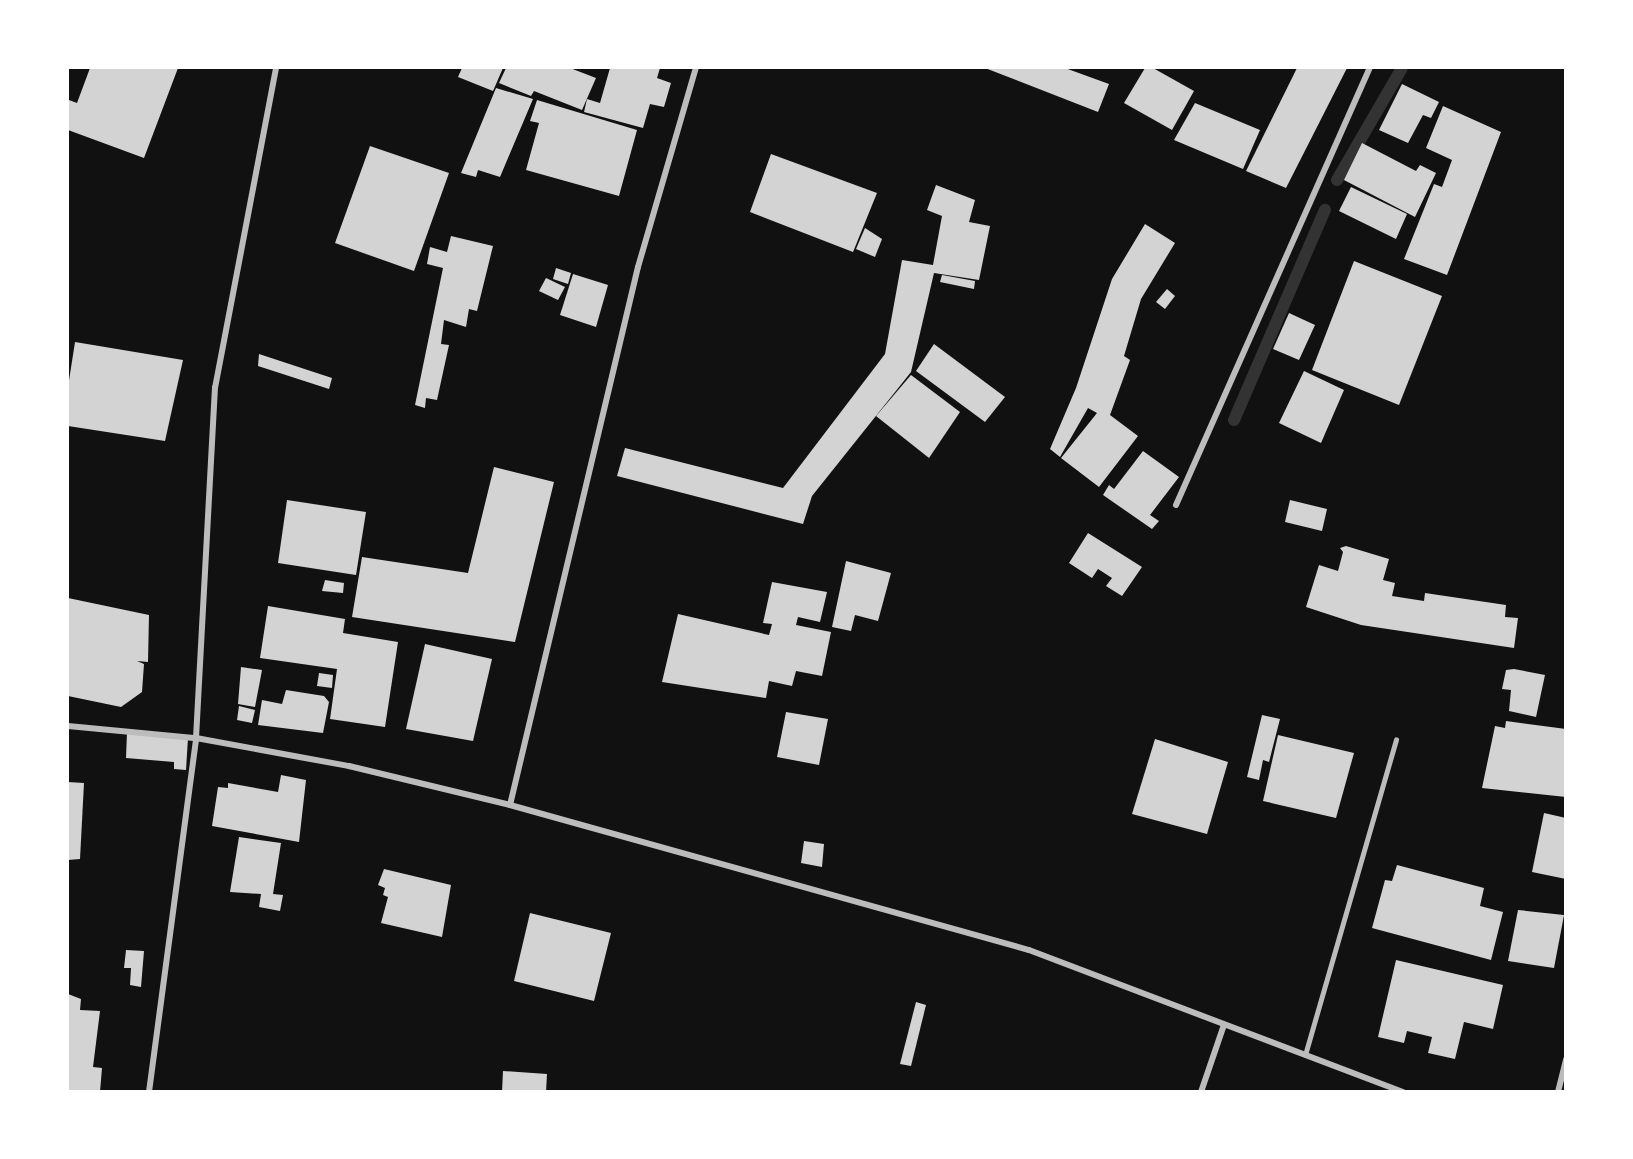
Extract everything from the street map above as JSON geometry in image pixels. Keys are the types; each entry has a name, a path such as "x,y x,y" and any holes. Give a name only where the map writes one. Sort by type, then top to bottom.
{"street":[{"path":"149,1092 196,738 215,388 276,68"},
{"path":"510,805 638,267 696,68"},
{"path":"1176,505 1370,68"},
{"path":"68,726 196,738 349,766 510,805 1029,950 1403,1092"},
{"path":"1201,1092 1224,1025"},
{"path":"1558,1092 1566,1059"}],"lane":[{"path":"1305,1055 1396,740"}],"building":[{"path":"90,68 178,68 144,158 68,130 69,100 77,103"},
{"path":"462,68 503,68 493,91 458,77"},
{"path":"506,68 570,68 596,78 582,110 534,91 531,96 499,83"},
{"path":"610,68 660,68 657,78 671,83 664,107 650,104 643,128 584,112 587,99 600,103"},
{"path":"985,68 1065,68 1109,84 1098,112"},
{"path":"1145,68 1153,68 1194,91 1172,130 1124,103"},
{"path":"1297,68 1347,68 1286,188 1246,171"},
{"path":"1402,84 1439,102 1431,118 1423,115 1408,143 1379,130"},
{"path":"496,88 533,99 500,177 478,170 476,177 461,173"},
{"path":"537,100 637,130 619,196 526,170 539,123 530,121"},
{"path":"1195,103 1260,130 1243,169 1174,140"},
{"path":"1443,106 1501,132 1447,275 1404,259 1434,184 1442,187 1452,160 1426,148"},
{"path":"1362,143 1416,171 1420,165 1436,173 1415,217 1344,180"},
{"path":"370,146 449,173 414,271 335,243"},
{"path":"771,154 877,193 853,252 750,212"},
{"path":"936,185 975,200 969,222 990,226 979,280 934,273 911,372 812,496 803,524 617,476 625,448 783,488 885,354 902,260 933,265 942,216 927,210"},
{"path":"1351,187 1407,214 1396,239 1339,211"},
{"path":"1145,224 1175,243 1141,299 1124,356 1130,360 1110,415 1138,436 1099,487 1061,458 1097,413 1088,408 1060,457 1050,449 1076,388 1112,279"},
{"path":"865,228 882,239 875,257 856,249"},
{"path":"451,236 493,246 477,311 469,309 466,327 444,320 441,344 449,345 437,400 426,398 425,408 415,405 443,268 427,264 430,247 447,252"},
{"path":"1354,261 1442,296 1399,405 1312,370"},
{"path":"556,268 571,273 568,284 553,279"},
{"path":"573,274 608,285 596,327 560,315"},
{"path":"942,275 975,281 974,289 940,282"},
{"path":"546,278 565,287 558,300 539,291"},
{"path":"1167,289 1175,296 1165,309 1156,302"},
{"path":"1289,313 1315,325 1299,360 1273,349"},
{"path":"75,342 183,360 165,441 68,426 68,387"},
{"path":"934,344 1005,397 985,422 916,371"},
{"path":"259,354 332,378 329,389 258,366"},
{"path":"1304,371 1344,390 1321,443 1279,423"},
{"path":"911,375 960,412 929,458 876,416"},
{"path":"1143,451 1179,477 1150,515 1159,521 1152,529 1103,495 1109,485 1114,489"},
{"path":"494,467 554,482 515,642 352,617 362,557 468,573"},
{"path":"287,500 366,512 356,575 278,563"},
{"path":"1290,500 1327,509 1322,531 1285,522"},
{"path":"1088,533 1142,567 1122,596 1106,586 1112,578 1098,569 1092,578 1069,563"},
{"path":"1346,546 1389,559 1383,580 1395,583 1392,596 1424,601 1425,593 1506,605 1505,617 1518,618 1514,648 1361,625 1306,607 1319,565 1338,571 1343,552 1340,548"},
{"path":"846,561 891,573 878,621 855,615 851,631 832,627"},
{"path":"325,580 344,583 343,593 322,591"},
{"path":"772,582 827,592 820,622 798,617 796,625 831,632 822,676 796,671 792,686 769,681 766,698 662,682 678,614 769,635 772,624 763,623"},
{"path":"68,598 149,615 148,662 137,661 144,664 142,692 121,707 68,696"},
{"path":"268,606 345,619 343,633 398,642 385,727 330,719 337,669 260,658"},
{"path":"425,644 492,659 473,741 406,729"},
{"path":"241,667 262,670 255,707 238,704"},
{"path":"1514,669 1545,675 1536,717 1509,711 1511,690 1502,689 1506,670"},
{"path":"319,673 333,675 332,688 317,686"},
{"path":"286,690 324,696 329,702 323,733 258,725 262,700 282,704"},
{"path":"239,706 255,710 252,723 237,720"},
{"path":"786,712 828,719 819,765 777,757"},
{"path":"1262,715 1280,719 1269,762 1263,760 1259,780 1247,777"},
{"path":"1506,721 1566,729 1566,797 1482,788 1495,726 1505,728"},
{"path":"127,732 188,738 186,770 174,769 174,762 126,758"},
{"path":"1278,735 1354,753 1336,818 1263,801"},
{"path":"1155,739 1228,762 1207,834 1132,814"},
{"path":"281,775 306,780 299,842 212,826 218,787 228,788 228,783 278,792"},
{"path":"68,782 84,783 80,859 68,860"},
{"path":"1544,813 1566,818 1566,879 1532,872"},
{"path":"239,837 281,843 273,894 283,895 280,911 259,907 261,894 230,892"},
{"path":"804,841 824,844 822,867 801,863"},
{"path":"1397,865 1484,888 1480,906 1503,912 1491,960 1372,928 1385,880 1392,881"},
{"path":"384,869 451,885 442,937 381,923 388,897 383,895 385,888 378,885"},
{"path":"1518,910 1564,915 1554,968 1508,961"},
{"path":"530,913 611,933 594,1001 514,981"},
{"path":"126,950 144,951 141,987 130,985 131,968 124,968"},
{"path":"1396,960 1503,985 1493,1029 1464,1022 1455,1059 1428,1053 1432,1037 1407,1031 1404,1043 1378,1037"},
{"path":"68,994 81,999 80,1010 100,1011 93,1067 102,1068 100,1092 68,1092"},
{"path":"916,1002 926,1005 911,1066 900,1064"},
{"path":"503,1071 547,1074 546,1092 502,1092"}],"waterway":[{"path":"1337,180 1402,68"},
{"path":"1234,420 1325,210"}]}
